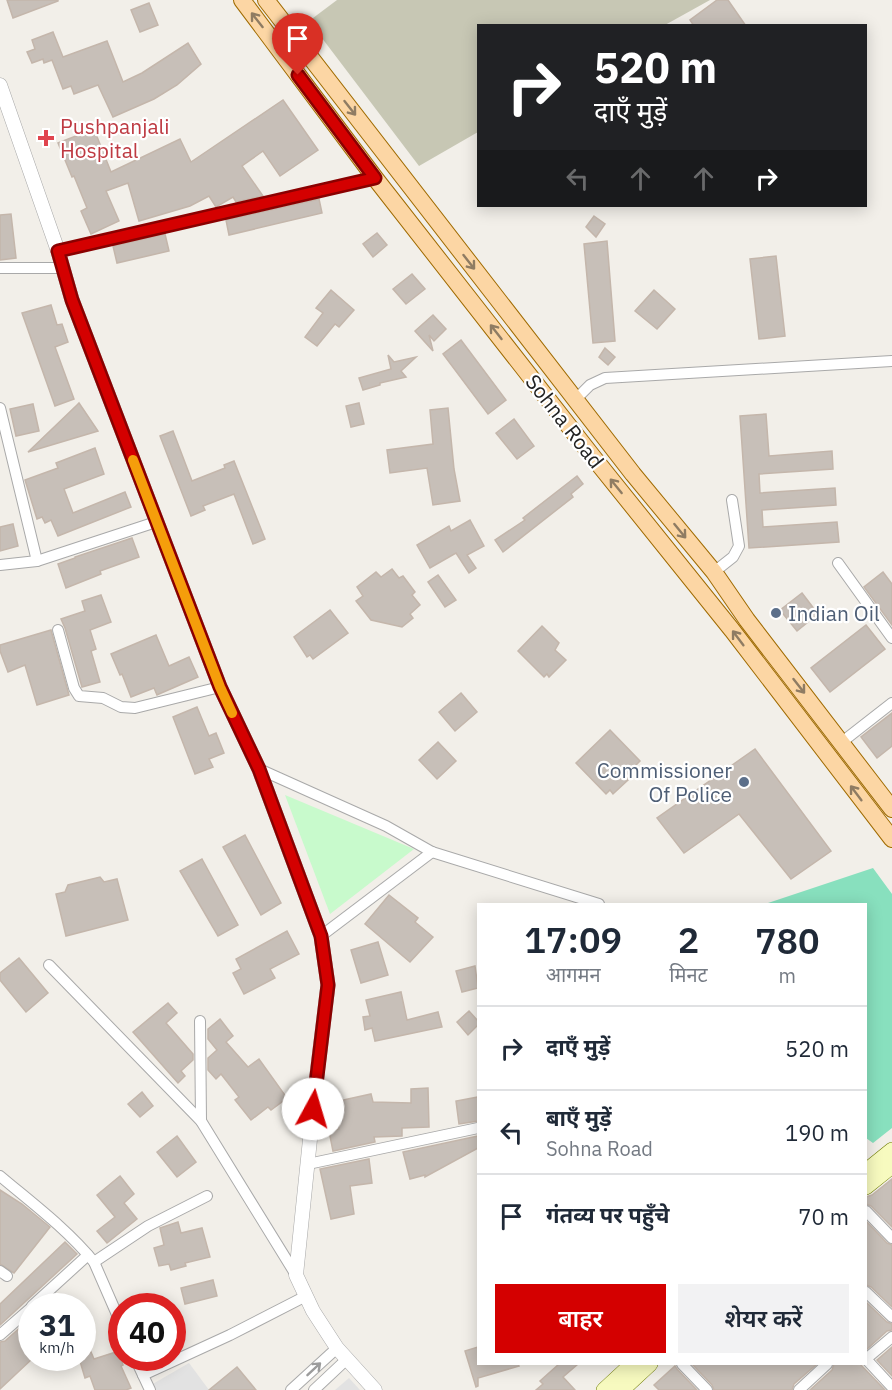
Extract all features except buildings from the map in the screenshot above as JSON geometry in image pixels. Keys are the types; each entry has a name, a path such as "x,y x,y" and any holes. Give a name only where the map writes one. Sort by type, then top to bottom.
{"main road":[{"name":"Sohna Road","path":"242,0 375,178 598,464 732,630 888,815"},
{"name":"Sohna Road","path":"266,0 575,400 714,572 747,620 842,742 888,815 892,839"},
{"path":"867,1170 892,1150"},
{"path":"867,1186 892,1166"},
{"path":"604,1390 631,1365"},
{"path":"622,1390 649,1365"}],"street":[{"path":"0,84 58,251 72,300 220,687 259,769 321,936 328,985 296,1275"},
{"path":"58,251 375,178"},
{"path":"0,268 63,268"},
{"path":"575,400 590,385 606,378 892,361"},
{"path":"0,408 37,561"},
{"path":"714,572 733,557 739,546 732,500"},
{"path":"0,565 37,561 156,522"},
{"path":"838,563 892,638"},
{"path":"58,630 74,688 79,696 103,698 122,707 135,708 220,687"},
{"path":"842,742 892,703"},
{"path":"259,769 386,826 432,852 597,903"},
{"path":"321,936 432,852"},
{"path":"49,965 201,1121 296,1275 313,1311 337,1348 375,1390"},
{"path":"200,1021 201,1121"},
{"path":"308,1164 477,1128"},
{"path":"0,1176 59,1226 91,1259 108,1296"},
{"path":"49,1293 91,1259 207,1196"},
{"path":"867,1212 892,1238"},
{"path":"867,1294 892,1317"},
{"path":"143,1375 230,1335 306,1296"},
{"path":"0,1335 18,1319"},
{"path":"867,1358 892,1337"},
{"path":"291,1390 337,1348"},
{"path":"314,1390 347,1359"},
{"path":"867,1360 888,1387"},
{"path":"683,1365 707,1390"},
{"path":"799,1390 826,1365"},
{"path":"141,1371 150,1390"}],"shaded area":[{"path":"337,0 710,0 667,24 477,24 477,133 419,166 309,21"},
{"path":"189,1363 209,1390 154,1390 151,1385 175,1371 186,1371 186,1365"},
{"path":"349,1378 360,1390 335,1390"}],"green space":[{"path":"285,795 414,849 330,914"},
{"path":"873,868 892,894 892,1128 873,1143 867,1139 867,903 768,903"}],"slow traffic":[{"path":"133,460 232,713"}],"place":[{"name":"Pushpanjali Hospital","path":"46,138"},
{"name":"Indian Oil","path":"776,613"},
{"name":"Commissioner Of Police","path":"744,782"}],"route":[{"path":"298,75 375,178 58,251 72,300 148,500 220,687 259,769 321,936 328,985 313,1109"}]}
